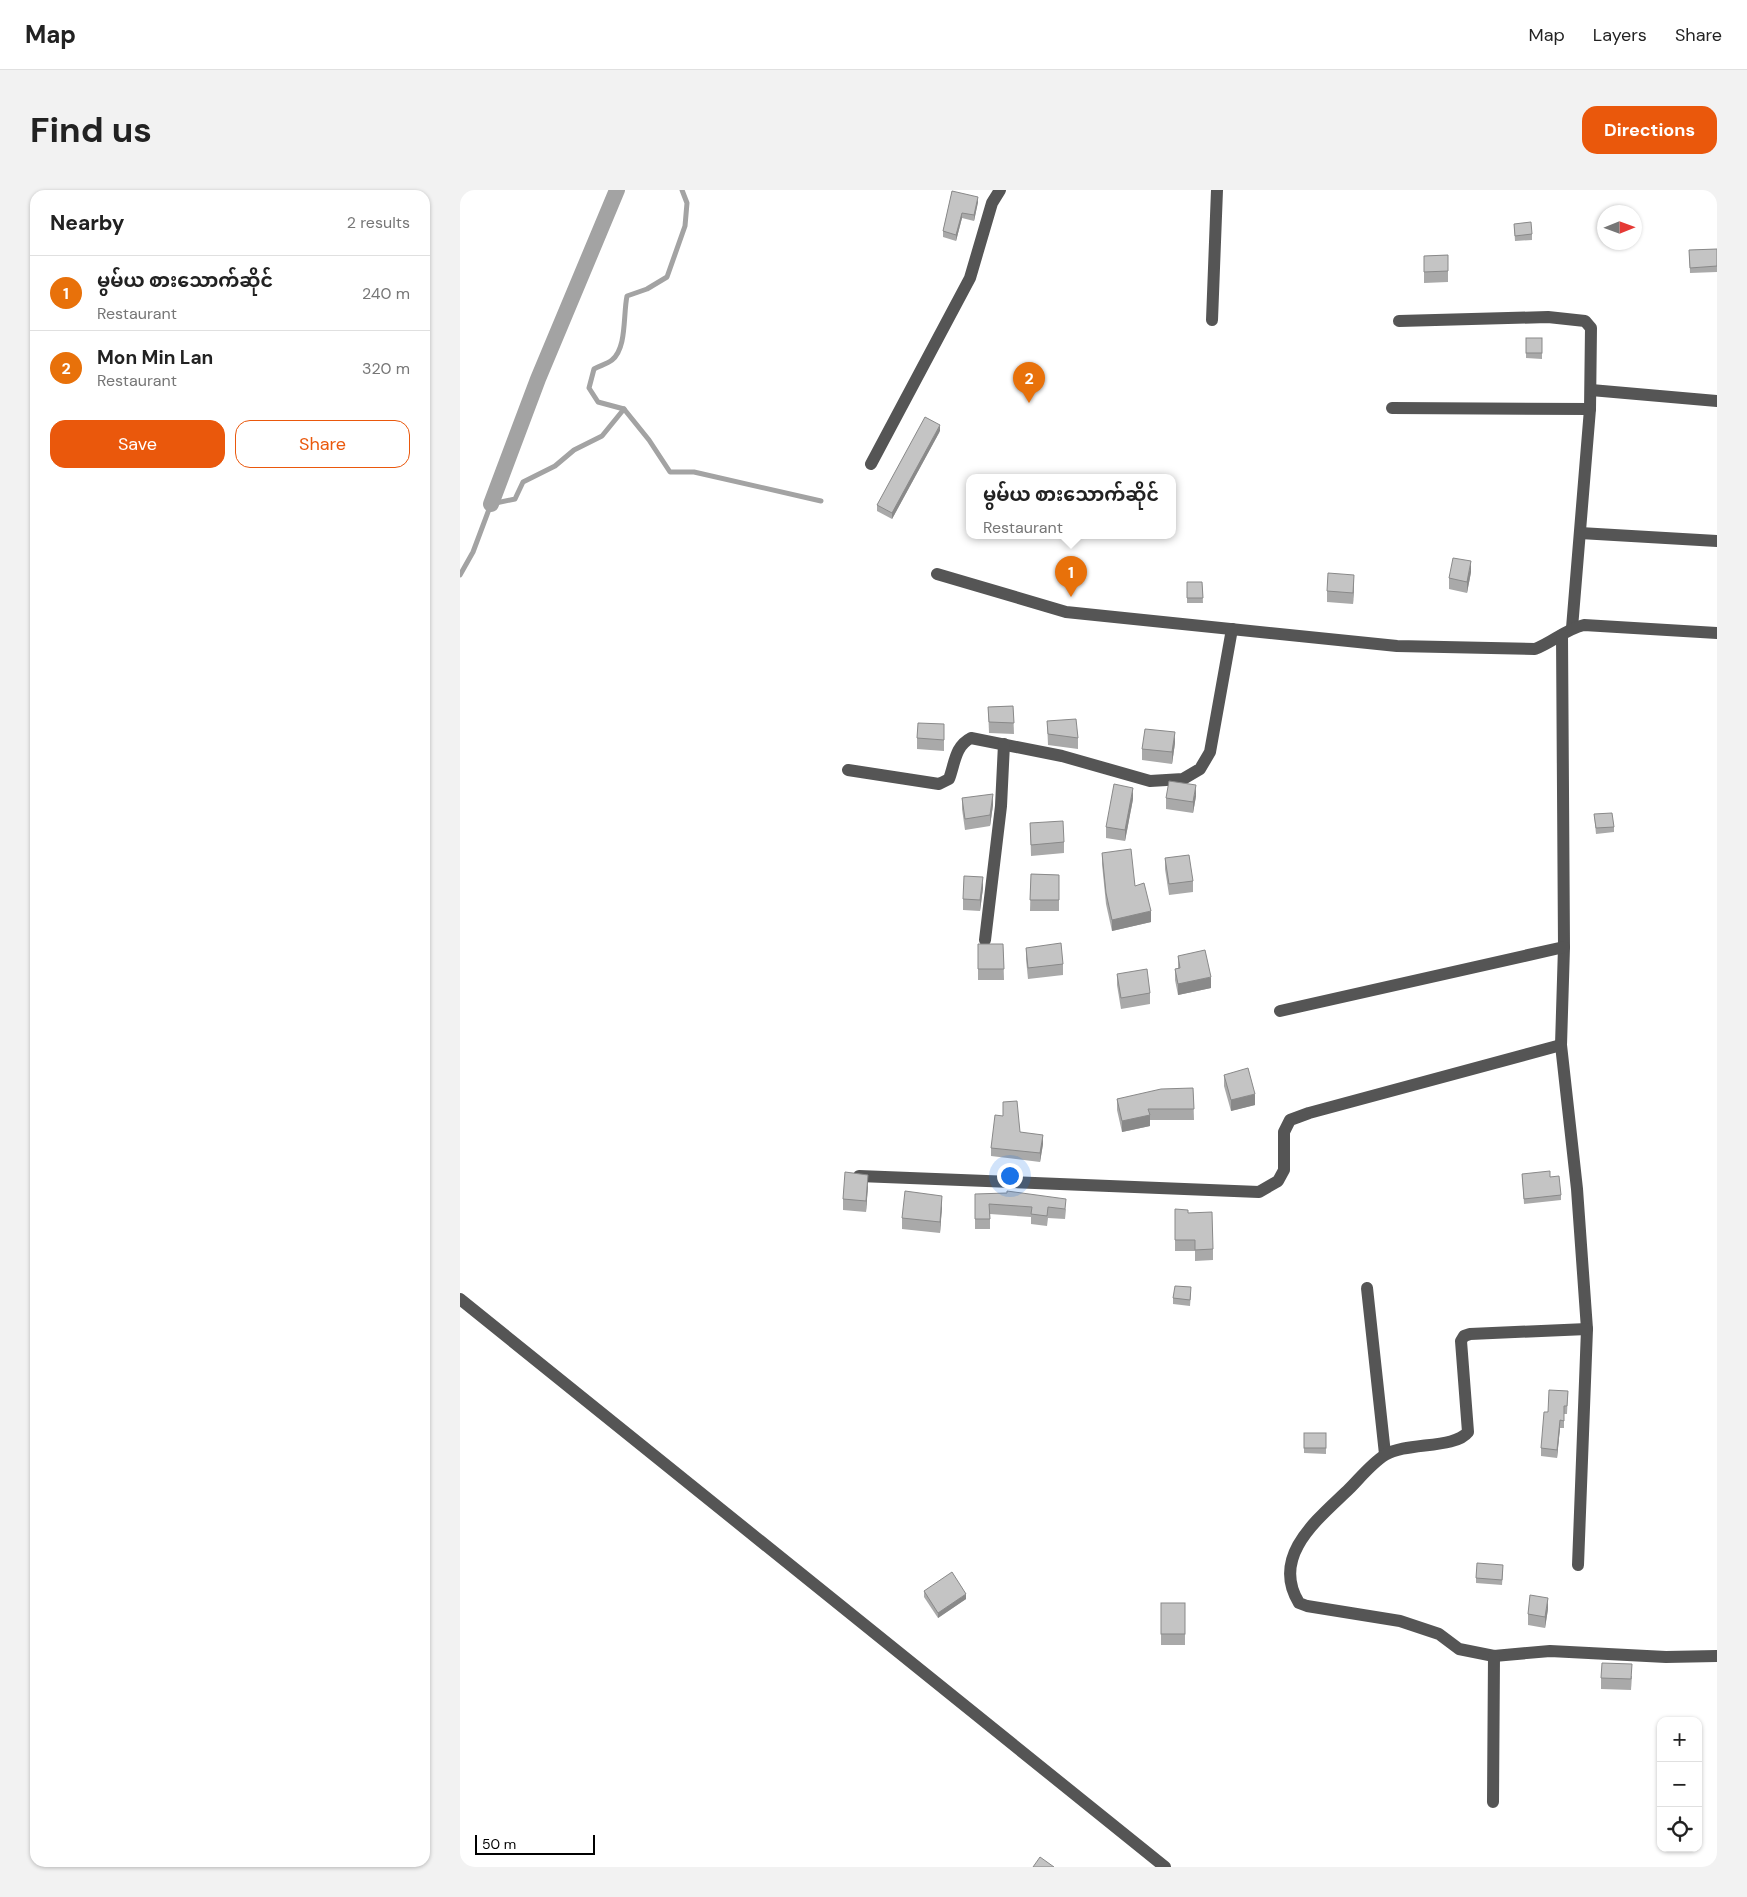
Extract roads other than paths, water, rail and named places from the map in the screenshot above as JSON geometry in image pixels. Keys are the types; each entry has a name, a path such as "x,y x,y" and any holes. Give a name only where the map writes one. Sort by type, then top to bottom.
{"street":[{"path":"871,464 970,278 992,203 1000,190"},
{"path":"1212,320 1217,190"},
{"path":"1399,321 1548,317 1585,321 1591,328 1593,340 1590,409 1580,533 1567,632 1564,947 1561,1045 1578,1189 1587,1329 1578,1564"},
{"path":"1591,390 1717,401"},
{"path":"1392,408 1590,409"},
{"path":"1580,533 1717,541"},
{"path":"937,574 1066,612 1397,646 1535,648 1552,643 1567,632 1584,625 1717,633"},
{"path":"848,770 939,784 949,780 956,754 964,742 972,738 1062,756 1150,781 1183,780 1200,769 1210,752 1232,629"},
{"path":"985,940 1001,806 1004,744"},
{"path":"1280,1011 1564,947"},
{"path":"859,1176 1259,1192 1278,1181 1284,1170 1284,1132 1290,1120 1309,1113 1561,1045"},
{"path":"1367,1288 1385,1454"},
{"path":"460,1299 1165,1867"},
{"path":"1587,1329 1470,1334 1464,1336 1461,1341 1468,1432 1464,1437 1453,1441 1410,1446 1385,1454 1306,1531 1292,1557 1292,1592 1299,1603 1308,1606 1400,1621 1439,1634 1459,1649 1494,1656 1550,1650 1666,1657 1717,1656"},
{"path":"1493,1802 1494,1656"}],"waterway":[{"path":"491,504 538,379 617,190"},
{"path":"682,190 687,203 685,226 667,277 647,289 627,296 624,331 620,348 612,360 594,369 589,388 598,402 624,409 649,440 670,472 694,472 821,501"},
{"path":"460,575 473,552 491,504 515,499 523,482 555,466 574,450 602,436 624,409"}],"place":[{"name":"Mon Min Lan","path":"1029,403"},
{"name":"မွမ်ယ စားသောက်ဆိုင်","path":"1071,597"}]}
